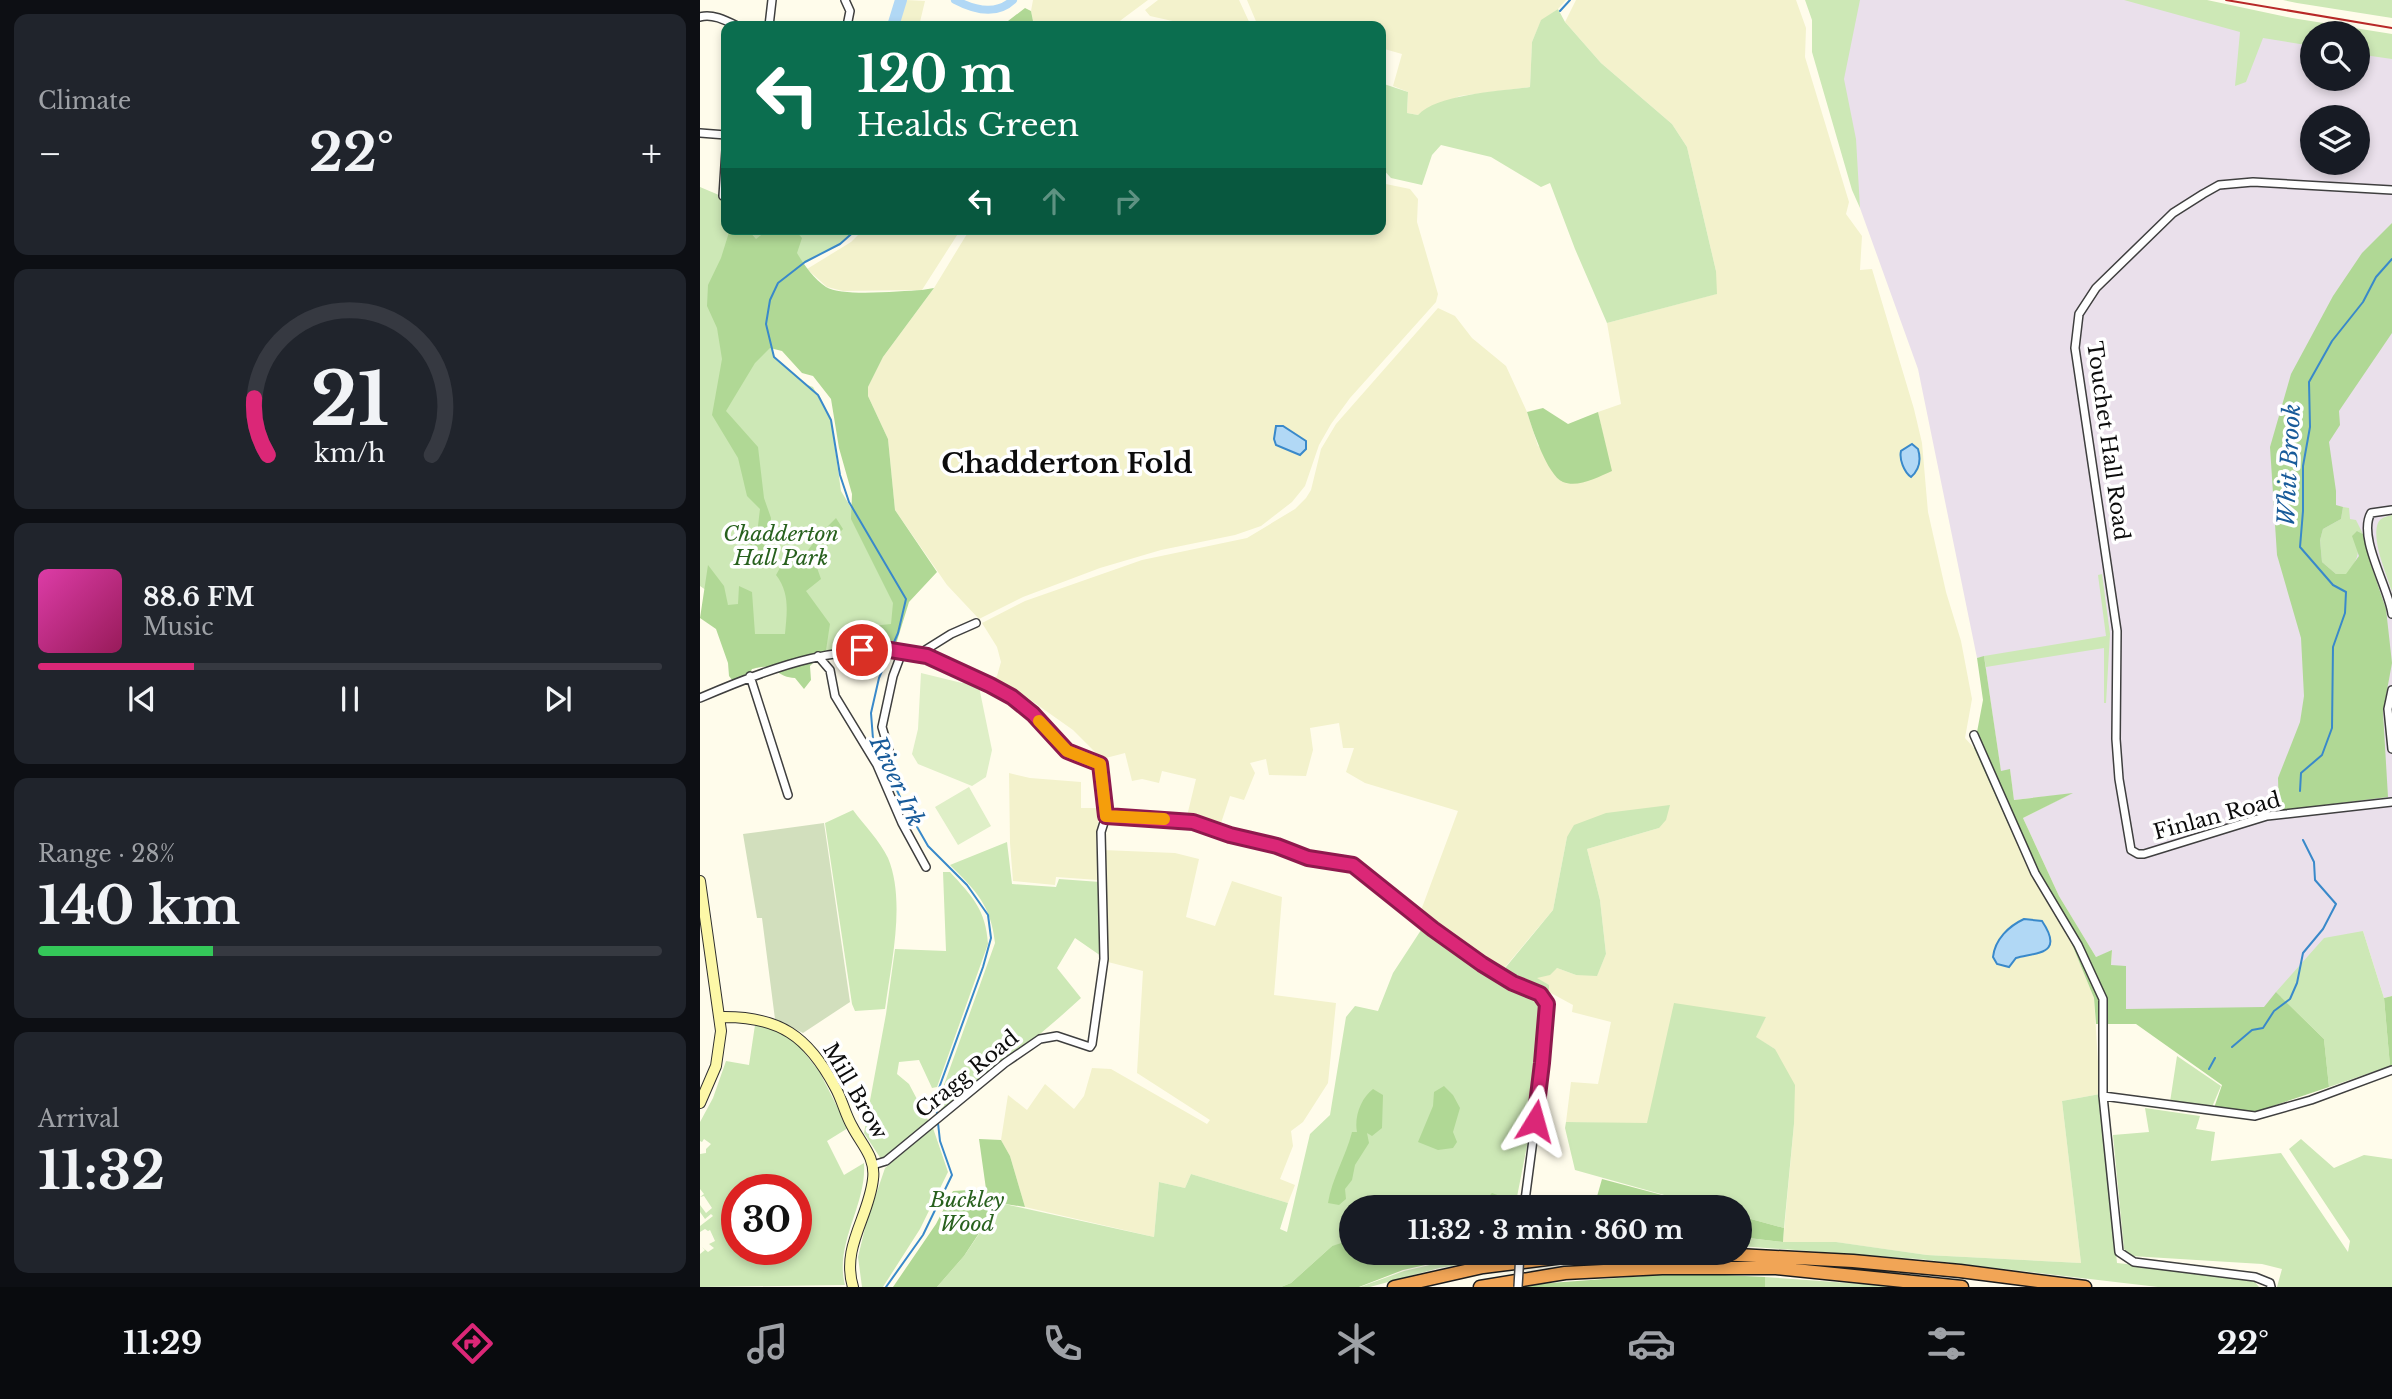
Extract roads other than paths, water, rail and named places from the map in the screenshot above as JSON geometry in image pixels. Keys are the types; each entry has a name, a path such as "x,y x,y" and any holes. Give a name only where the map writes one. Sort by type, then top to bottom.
{"highway":[{"path":"1752,1256 1853,1261 1960,1271 2085,1287"},
{"path":"1394,1287 1499,1265"},
{"path":"1479,1287 1565,1273 1776,1268 1962,1287"}],"main road":[{"path":"700,881 721,1017 721,1043 716,1066 700,1102"},
{"name":"Mill Brow","path":"721,1017 739,1017 777,1025 799,1037 835,1087 873,1165"},
{"path":"853,1287 849,1268 851,1250 874,1178 873,1165"}],"street":[{"path":"770,21 772,0"},
{"path":"845,0 850,10 848,21"},
{"path":"700,17 713,16 725,21"},
{"path":"700,134 721,135"},
{"name":"Touchet Hall Road","path":"2134,852 2129,846 2119,779 2116,739 2117,631 2075,348 2079,314 2104,279 2173,213 2189,201 2219,186 2253,182 2392,190"},
{"path":"2392,510 2371,513 2368,519 2370,543 2391,603 2392,614"},
{"path":"919,654 951,634 976,623"},
{"path":"700,698 750,677 818,656 888,650 927,656 1012,697 1033,714 1067,751 1100,764 1106,816 1193,822 1230,835 1277,846 1308,858 1353,865 1433,929 1513,983 1540,994 1547,1004 1526,1195"},
{"path":"890,754 882,727 900,652"},
{"path":"818,656 831,670 835,696 877,765 902,823 926,867"},
{"path":"750,677 788,795"},
{"path":"2392,690 2388,709 2392,749"},
{"path":"1974,734 2035,873 2078,945 2103,999 2103,1096 2119,1252 2134,1262 2255,1277 2270,1283 2271,1287"},
{"name":"Finlan Road","path":"2134,852 2144,854 2267,816 2392,802"},
{"name":"Cragg Road","path":"873,1165 886,1161 1005,1063 1040,1039 1057,1036 1090,1048 1104,959 1101,832 1106,816"},
{"path":"2103,1096 2255,1116 2311,1100 2392,1070"},
{"path":"1518,1287 1519,1265"}],"water":[{"path":"1276,426 1283,426 1306,441 1306,449 1300,455 1276,445"},
{"path":"1912,444 1918,449 1919,460 1911,477 1904,469 1901,451"},
{"path":"2024,919 2042,921 2048,932 2050,946 2046,950 2016,958 2009,967 1997,964 1993,957 2000,939 2008,929"}],"waterway":[{"name":"River Irk","path":"895,21 901,0"},
{"path":"955,0 985,10 999,8 1013,0"},
{"path":"1560,11 1570,0"},
{"name":"River Irk","path":"850,235 840,244 805,262 778,283 770,300 766,324 774,357 818,395 831,420 840,475 849,502 906,599 898,633 891,649"},
{"name":"Whit Brook","path":"2300,791 2301,773 2322,755 2332,728 2333,647 2345,613 2346,592 2333,585 2300,547 2303,466 2310,427 2309,382 2332,341 2363,302 2376,277 2392,259"},
{"name":"River Irk","path":"889,654 879,678 871,713 873,739 901,799 928,846 967,885 988,915 991,938 935,1099 937,1114"},
{"name":"Whit Brook","path":"2232,1047 2252,1030 2263,1028 2274,1011 2290,999 2297,983 2303,953 2323,929 2336,904 2315,880 2314,862 2303,840"},
{"name":"Whit Brook","path":"2209,1069 2215,1058"},
{"name":"River Irk","path":"886,1287 923,1235 952,1175 940,1141 938,1123"}],"railway":[{"path":"2226,0 2392,28"}],"district":[{"name":"Chadderton Fold","path":"1067,463"}],"park label":[{"name":"Chadderton Hall Park","path":"781,546"},
{"name":"Buckley Wood","path":"967,1212"}]}
